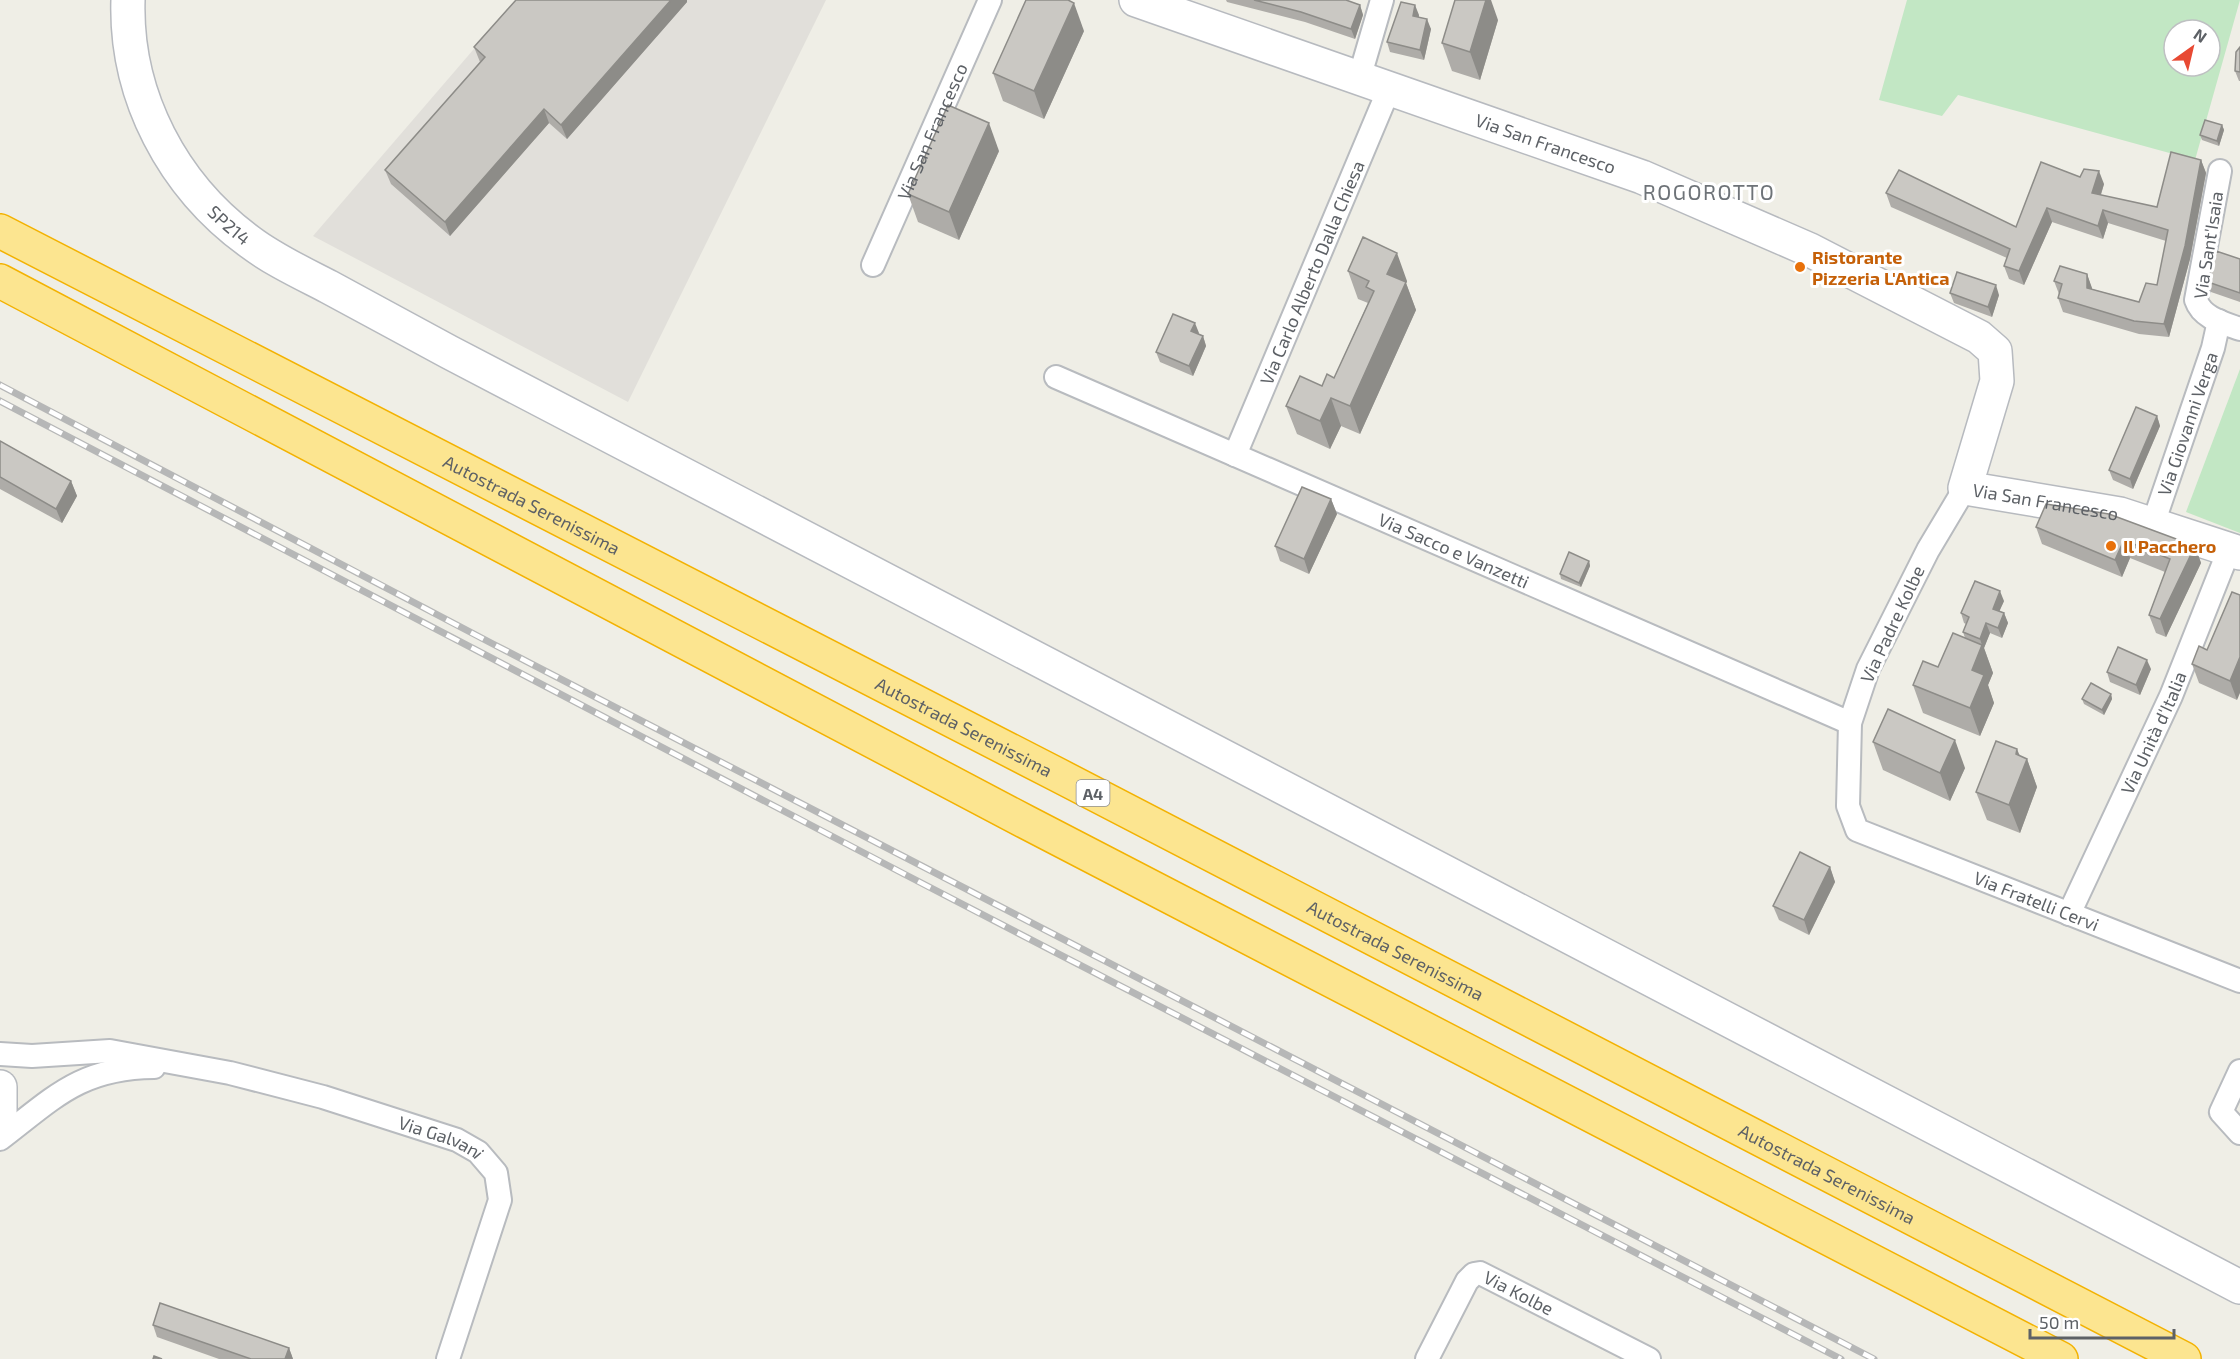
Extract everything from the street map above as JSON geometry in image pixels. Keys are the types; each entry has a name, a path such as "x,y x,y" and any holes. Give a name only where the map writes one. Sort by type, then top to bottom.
{"highway":[{"name":"Autostrada Serenissima","path":"0,231 1037,764 2184,1359"},
{"path":"0,281 1026,822 2061,1359"}],"street":[{"name":"SP214","path":"128,0 134,62 144,102 162,145 184,178 216,214 250,243 449,352 2240,1287"},
{"name":"Via San Francesco","path":"873,265 990,0"},
{"name":"Via San Francesco","path":"1136,0 1642,177 1810,250 1979,337 1995,351 1996,381 1965,488 2121,514 2234,551"},
{"name":"Via Carlo Alberto Dalla Chiesa","path":"1235,455 1374,84 1382,0"},
{"name":"Via Sant'Isaia","path":"2220,171 2196,300 2199,310 2218,321 2240,329"},
{"name":"Via Giovanni Verga","path":"2153,524 2213,348 2218,321"},
{"name":"Via Sacco e Vanzetti","path":"1056,377 1850,723"},
{"name":"Via Padre Kolbe","path":"1848,806 1850,723 1868,669 1928,550 1965,488"},
{"name":"Via Unità d'Italia","path":"2069,914 2171,696 2234,551"},
{"name":"Via Fratelli Cervi","path":"1848,806 1857,830 2240,981"},
{"name":"Via Galvani","path":"0,1054 32,1056 110,1051 230,1073 457,1140 478,1152 496,1173 500,1200 448,1359"},
{"name":"Via Galvani","path":"0,1139 53,1096 90,1077 138,1067 189,1066"},
{"path":"2240,1071 2221,1112 2240,1132"},
{"path":"0,1087 0,1122"},
{"name":"Via Kolbe","path":"1427,1359 1467,1281 1474,1274 1480,1273 1649,1359"}],"shaded area":[{"path":"516,0 826,0 628,402 313,236"}],"green space":[{"path":"1907,0 2240,0 2222,64 2222,18 2162,18 2162,78 2218,78 2195,160 1958,95 1942,116 1879,100"},
{"path":"2240,369 2240,533 2186,512"}],"building":[{"path":"516,0 671,0 561,125 544,109 445,222 385,170 485,57 474,47"},
{"path":"1026,0 1068,0 1074,3 1034,91 993,73"},
{"path":"1254,0 1346,0 1360,5 1351,29 1301,12"},
{"path":"1455,0 1486,0 1470,52 1442,43"},
{"path":"1401,2 1415,5 1413,16 1427,19 1420,50 1387,42"},
{"path":"2240,47 2240,72 2235,71 2236,52"},
{"path":"948,105 989,123 949,212 908,194"},
{"path":"2205,120 2222,125 2217,141 2200,135"},
{"path":"2171,152 2201,160 2185,246 2164,324 2134,321 2058,298 2062,284 2054,281 2060,266 2087,274 2087,288 2139,302 2146,283 2157,285 2168,230 2103,210 2098,226 2047,208 2019,271 2004,266 2010,249 1886,193 1899,170 2016,227 2041,162 2080,177 2084,169 2099,171 2092,193 2157,207"},
{"path":"1363,237 1397,253 1387,274 1406,282 1350,406 1331,398 1320,421 1286,406 1300,376 1322,386 1327,374 1334,378 1374,291 1366,287 1369,281 1348,271"},
{"path":"2216,251 2240,259 2240,293 2208,282"},
{"path":"1957,272 1996,285 1988,307 1950,293"},
{"path":"1173,314 1195,323 1191,331 1203,336 1189,366 1156,352"},
{"path":"2136,407 2157,416 2130,479 2109,470"},
{"path":"0,441 71,481 56,509 0,477"},
{"path":"1302,487 1331,499 1304,559 1275,546"},
{"path":"2046,504 2109,514 2195,546 2160,619 2149,615 2170,559 2124,540 2115,560 2036,527"},
{"path":"1569,552 1589,561 1579,583 1560,574"},
{"path":"1975,581 2000,591 1993,609 2004,613 1998,628 1986,623 1980,639 1963,632 1969,617 1961,613"},
{"path":"2232,592 2240,595 2240,657 2230,681 2192,664 2199,646 2207,650"},
{"path":"1953,633 1982,645 1972,670 1984,675 1970,708 1913,685 1923,661 1938,667"},
{"path":"2118,647 2147,660 2136,685 2107,672"},
{"path":"2091,683 2111,694 2102,710 2082,699"},
{"path":"1888,709 1955,740 1940,773 1873,742"},
{"path":"1996,741 2017,749 2016,754 2027,759 2009,805 1976,792"},
{"path":"1800,852 1830,867 1804,920 1773,906"},
{"path":"160,1303 289,1348 285,1359 251,1359 153,1325"}],"railway":[{"path":"0,385 493,644 1874,1359"},
{"path":"0,401 906,875 1841,1359"}],"place":[{"name":"Ristorante Pizzeria L'Antica","path":"1800,267"},
{"name":"Il Pacchero","path":"2111,546"}],"district":[{"name":"ROGOROTTO","path":"1709,191"}]}
